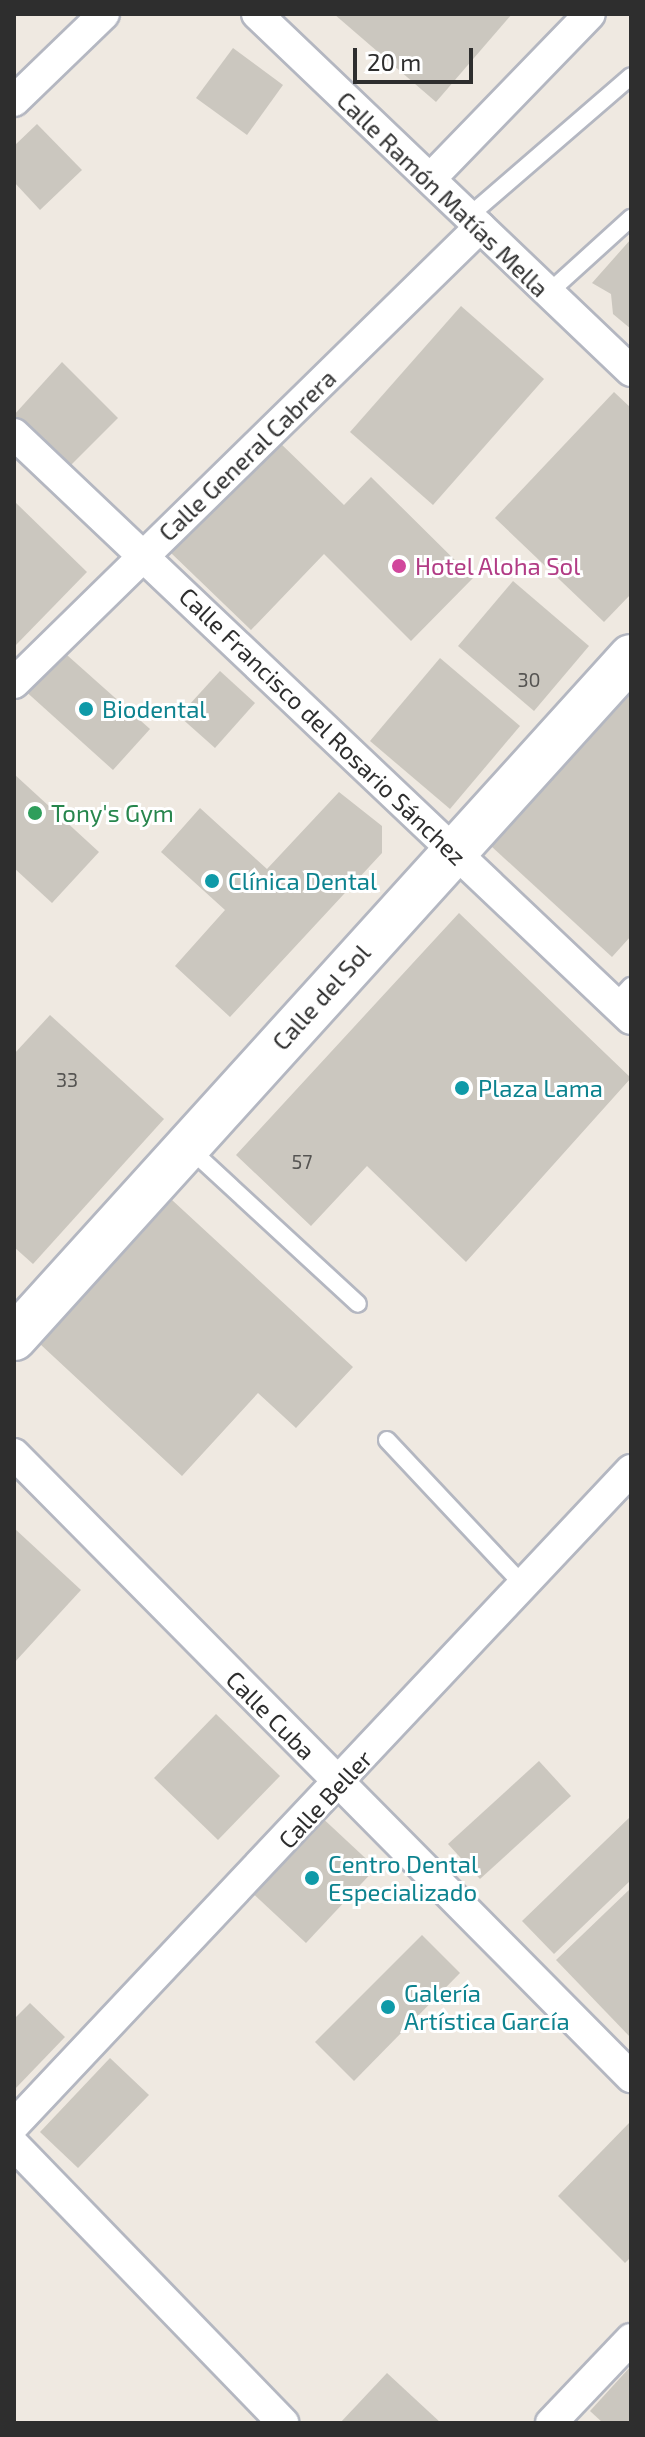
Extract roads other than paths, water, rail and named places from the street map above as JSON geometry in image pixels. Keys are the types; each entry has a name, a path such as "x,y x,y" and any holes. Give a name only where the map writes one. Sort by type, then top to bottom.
{"main road":[{"name":"Calle del Sol","path":"14,1338 451,852 631,657"}],"street":[{"path":"14,101 104,14"},
{"name":"Calle Ramón Matías Mella","path":"257,14 431,178 546,295 631,371"},
{"path":"431,178 590,14"},
{"name":"Calle General Cabrera","path":"14,683 475,222"},
{"name":"Calle Francisco del Rosario Sánchez","path":"14,434 146,554 451,852 625,1003"},
{"name":"Calle Cuba","path":"14,1454 631,2077"},
{"name":"Calle Beller","path":"14,2125 340,1784 631,1470"},
{"path":"14,2145 283,2423"},
{"path":"551,2423 631,2339"}],"lane":[{"path":"475,222 631,76"},
{"path":"546,295 631,218"},
{"path":"187,1146 358,1304"},
{"path":"387,1440 524,1586"}],"place":[{"name":"Hotel Aloha Sol","path":"399,566"},
{"name":"Biodental","path":"86,709"},
{"name":"Tony's Gym","path":"35,813"},
{"name":"Clínica Dental","path":"212,881"},
{"name":"Plaza Lama","path":"462,1088"},
{"name":"Centro Dental Especializado","path":"312,1878"},
{"name":"Galería Artística García","path":"388,2007"}]}
